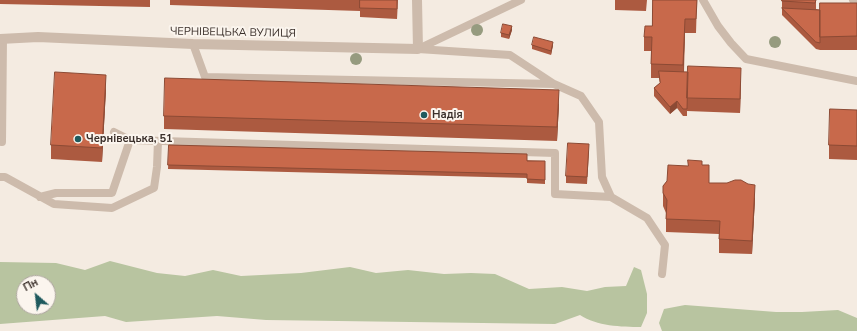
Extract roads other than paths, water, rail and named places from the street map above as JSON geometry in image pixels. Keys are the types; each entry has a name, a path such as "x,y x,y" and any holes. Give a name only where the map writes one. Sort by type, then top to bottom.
{"street":[{"path":"417,0 418,49"},
{"name":"ЧЕРНІВЕЦЬКА ВУЛИЦЯ","path":"2,39 38,37 193,44 418,49"}],"lane":[{"path":"418,49 521,0"},
{"path":"703,0 718,26 746,59 857,81"},
{"path":"853,0 854,2 857,2"},
{"path":"2,39 2,142"},
{"path":"193,44 205,77 554,84"},
{"path":"418,49 510,55 554,84 582,96 599,122 602,176 611,197"},
{"path":"114,132 130,140 555,153 555,194 611,197 647,218 665,245 662,274"},
{"path":"40,196 56,193 112,193 130,140"},
{"path":"0,177 5,177 54,204 112,208 154,188 157,167 158,141"}],"place":[{"name":"Надія","path":"424,115"},
{"name":"Чернівецька, 51","path":"78,139"}]}
